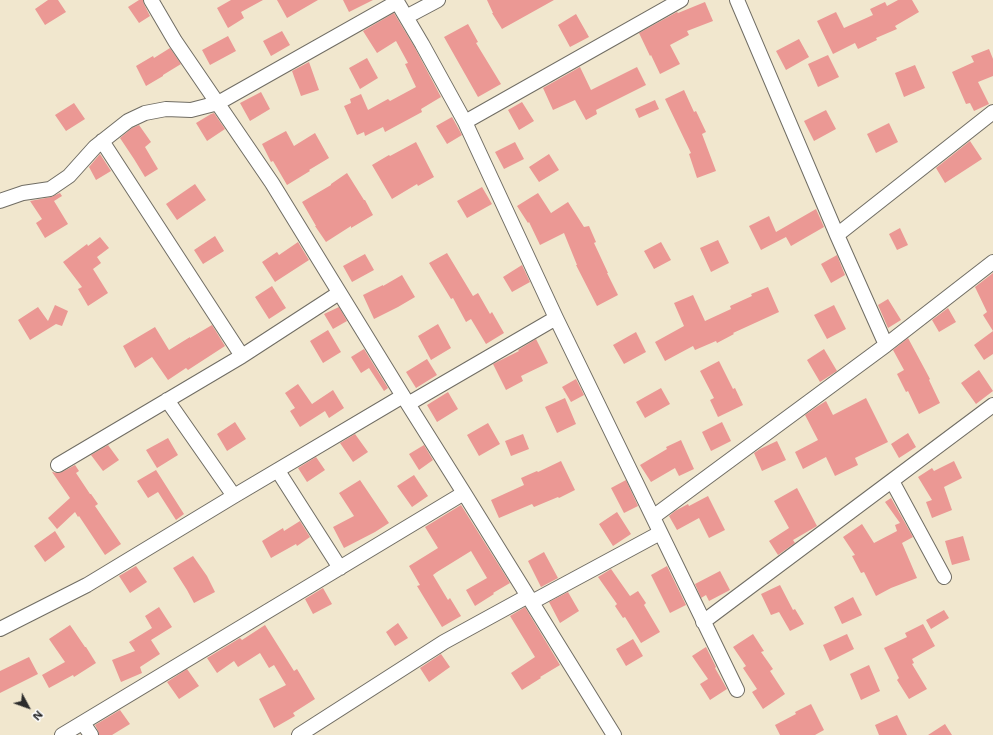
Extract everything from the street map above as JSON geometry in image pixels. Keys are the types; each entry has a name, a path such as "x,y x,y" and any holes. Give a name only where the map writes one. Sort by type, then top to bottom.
{"street":[{"path":"151,0 175,41 272,183 405,400 614,735"},
{"path":"406,17 438,0"},
{"path":"465,122 681,0"},
{"path":"737,0 837,235 886,345"},
{"path":"0,201 23,193 50,189 69,176 95,147 128,120 145,113 166,109 191,110 218,103 396,1 422,44 465,122 556,318 737,690"},
{"path":"837,235 993,112"},
{"path":"102,141 242,356"},
{"path":"653,517 886,345 993,262"},
{"path":"58,465 242,356 339,293"},
{"path":"0,629 87,585 234,496 405,400 556,318"},
{"path":"167,400 234,496"},
{"path":"704,622 993,405"},
{"path":"278,471 340,568"},
{"path":"892,481 944,577"},
{"path":"62,735 464,493"},
{"path":"299,735 444,642 660,533"},
{"path":"83,723 91,735"}],"building":[{"path":"48,0 58,0 66,12 45,25 35,9"},
{"path":"139,0 143,0 150,16 139,23 128,7"},
{"path":"231,0 263,0 241,12 244,18 228,28 217,8"},
{"path":"277,0 318,0 287,18"},
{"path":"343,0 373,0 349,12"},
{"path":"487,0 554,0 502,29 492,13"},
{"path":"898,0 912,0 919,12 895,26 897,29 876,38 877,40 858,49 855,43 833,54 817,21 836,12 844,28 873,15 870,9 885,2 887,6"},
{"path":"705,2 713,21 687,31 689,35 670,45 680,64 660,74 639,33 677,12 678,13"},
{"path":"394,13 415,48 441,97 421,109 422,112 385,132 383,127 365,136 364,132 357,135 344,106 351,103 350,99 361,94 368,110 388,99 390,101 416,87 405,64 408,63 396,41 377,53 363,31"},
{"path":"576,14 589,37 570,47 558,25"},
{"path":"468,24 478,42 476,43 501,84 478,97 444,37"},
{"path":"282,31 290,45 271,56 263,41"},
{"path":"228,36 236,51 210,65 202,50"},
{"path":"799,39 809,57 786,70 776,51"},
{"path":"170,48 181,64 146,86 136,66 153,56 154,58"},
{"path":"989,49 993,59 993,76 978,82 989,104 974,111 970,103 966,104 952,72 974,62 971,56"},
{"path":"828,55 839,77 818,87 808,64"},
{"path":"367,58 378,78 360,89 349,68"},
{"path":"309,62 319,90 301,96 292,71"},
{"path":"915,65 925,88 904,97 895,73"},
{"path":"580,67 591,90 637,67 646,85 596,110 597,114 586,120 575,100 553,110 543,88"},
{"path":"684,90 694,112 696,111 706,132 702,134 716,171 697,178 689,154 691,153 665,99"},
{"path":"261,92 270,109 250,121 240,103"},
{"path":"655,100 659,109 639,118 635,109"},
{"path":"522,102 534,121 519,130 508,110"},
{"path":"74,103 85,119 66,131 55,115"},
{"path":"826,110 836,129 814,141 804,121"},
{"path":"214,113 225,129 207,141 196,123"},
{"path":"452,117 462,135 447,144 436,126"},
{"path":"889,123 898,142 876,153 867,134"},
{"path":"139,125 151,142 145,147 158,169 145,177 120,138 132,128"},
{"path":"286,131 294,146 315,133 329,158 287,185 273,161 271,162 262,144"},
{"path":"970,141 982,159 945,183 936,168"},
{"path":"416,142 434,177 418,186 417,184 392,199 372,165"},
{"path":"515,142 524,159 504,169 495,152"},
{"path":"100,154 111,171 96,180 89,167"},
{"path":"549,154 559,170 539,182 529,167"},
{"path":"347,173 373,215 351,228 351,226 326,242 315,226 302,202 331,185"},
{"path":"195,184 206,200 177,220 166,204"},
{"path":"482,187 492,204 467,218 457,201"},
{"path":"60,193 62,196 54,201 68,224 45,238 36,223 42,219 30,201 51,197"},
{"path":"538,193 551,213 568,202 584,227 589,226 596,242 594,243 618,295 597,306 576,265 564,233 540,245 529,222 528,223 517,206"},
{"path":"816,209 824,227 791,246 786,237 761,250 749,226 769,216 776,232"},
{"path":"900,228 908,245 897,250 889,234"},
{"path":"215,236 224,251 203,264 194,250"},
{"path":"100,237 109,248 97,257 101,263 93,269 108,293 88,306 78,289 82,287 63,262 87,244 88,246"},
{"path":"718,240 729,263 711,272 700,248"},
{"path":"298,242 309,260 275,282 262,262 277,252 279,255"},
{"path":"661,242 671,260 654,269 644,251"},
{"path":"447,253 473,296 478,293 490,314 492,312 504,333 486,344 471,319 466,322 453,298 451,299 429,263"},
{"path":"365,254 374,270 352,282 343,266"},
{"path":"837,255 845,275 831,283 821,264"},
{"path":"522,265 530,282 512,292 503,277"},
{"path":"993,273 993,331 983,315 987,312 975,287"},
{"path":"402,275 415,297 374,319 363,295"},
{"path":"272,286 286,308 269,319 255,297"},
{"path":"768,287 779,312 733,333 734,334 717,343 716,341 695,350 693,346 665,361 655,342 684,326 674,303 693,295 705,321 731,309 730,306 752,296 751,294"},
{"path":"888,299 901,320 888,328 878,305"},
{"path":"55,305 68,311 62,326 56,324 30,340 18,320 38,307 48,321"},
{"path":"834,305 846,329 827,339 814,315"},
{"path":"339,307 347,321 333,329 324,314"},
{"path":"948,308 956,322 939,332 932,320"},
{"path":"438,324 451,348 431,360 418,336"},
{"path":"212,325 225,346 188,370 186,368 168,380 152,357 135,368 123,346 155,327 169,350"},
{"path":"328,330 341,352 323,363 310,341"},
{"path":"993,331 993,354 984,360 974,345"},
{"path":"636,332 646,352 624,364 613,345"},
{"path":"908,338 930,379 929,380 940,403 919,414 908,391 906,392 897,374 904,370 893,350"},
{"path":"536,339 548,363 521,376 523,381 506,390 493,364 519,351 518,350"},
{"path":"364,349 388,388 384,391 369,368 361,373 351,357"},
{"path":"824,349 837,371 820,382 807,360"},
{"path":"427,359 437,375 416,388 406,372"},
{"path":"719,361 743,405 718,417 710,400 714,398 700,371"},
{"path":"979,370 993,391 976,404 961,383"},
{"path":"576,379 584,395 571,402 562,387"},
{"path":"298,384 312,404 333,390 344,408 329,418 325,411 300,427 290,411 295,408 285,393"},
{"path":"661,388 670,404 645,418 636,402"},
{"path":"448,392 458,409 437,422 427,405"},
{"path":"565,398 576,424 557,433 545,407"},
{"path":"866,398 888,442 855,458 858,465 835,476 826,457 803,469 795,452 818,440 805,415 826,401 833,415"},
{"path":"235,422 246,439 227,451 217,434"},
{"path":"722,422 731,441 711,451 702,432"},
{"path":"488,423 500,444 479,456 467,435"},
{"path":"908,433 916,447 899,458 891,444"},
{"path":"355,434 368,452 353,462 340,443"},
{"path":"523,434 529,449 511,456 505,441"},
{"path":"168,438 178,455 157,468 146,450"},
{"path":"681,440 694,469 679,476 675,468 651,482 640,465 667,449 666,447"},
{"path":"777,441 786,460 762,471 754,453"},
{"path":"108,445 119,460 103,471 91,455"},
{"path":"424,445 433,460 419,470 409,454"},
{"path":"316,457 325,470 307,482 298,468"},
{"path":"561,461 575,490 559,498 558,497 534,507 532,504 499,518 491,500 524,485 521,478"},
{"path":"954,461 962,478 944,487 952,510 932,518 926,502 932,500 918,477 932,468 934,471"},
{"path":"75,465 79,471 76,473 98,504 95,506 121,544 105,555 75,512 57,529 48,518 70,498 52,472 62,472"},
{"path":"156,470 184,514 176,520 158,492 148,498 137,481"},
{"path":"414,475 428,496 412,507 397,486"},
{"path":"360,480 389,523 344,548 333,527 354,516 339,493"},
{"path":"626,480 638,506 624,513 611,488"},
{"path":"797,488 817,526 793,540 795,543 778,555 769,541 789,528 774,501"},
{"path":"708,496 725,530 709,538 699,518 677,530 669,516 688,504 689,506"},
{"path":"891,498 913,537 902,543 917,578 891,588 876,596 864,572 861,573 852,556 855,555 843,537 862,524 874,543 897,531 895,525 900,523 885,502"},
{"path":"461,505 510,583 475,606 466,590 487,578 471,551 437,572 433,575 448,600 450,598 461,616 442,627 417,586 420,585 409,566 438,548 425,527"},
{"path":"617,512 631,534 613,546 599,524"},
{"path":"300,521 310,537 297,546 296,544 271,558 262,541 283,528 284,531"},
{"path":"55,531 65,547 45,562 34,546"},
{"path":"963,536 970,560 952,565 945,541"},
{"path":"544,552 558,578 541,587 528,561"},
{"path":"193,556 207,576 215,592 194,603 173,568"},
{"path":"136,566 147,582 130,593 119,576"},
{"path":"667,566 686,605 670,613 651,575"},
{"path":"611,569 630,596 638,591 646,603 644,605 660,632 641,643 625,617 623,618 615,606 617,604 598,577"},
{"path":"720,571 730,590 709,601 706,595 701,598 695,584"},
{"path":"780,585 793,610 795,609 804,624 790,631 779,612 771,615 761,594"},
{"path":"323,588 332,604 313,614 305,599"},
{"path":"568,592 579,611 560,623 549,602"},
{"path":"853,597 862,615 842,624 834,607"},
{"path":"159,607 172,627 151,640 160,654 140,667 142,673 121,682 112,660 135,651 129,642 152,628 145,616"},
{"path":"525,607 560,665 522,690 511,673 535,657 510,616"},
{"path":"944,610 949,618 931,629 926,620"},
{"path":"398,623 408,638 395,646 386,632"},
{"path":"923,624 935,646 912,659 914,663 912,664 927,689 909,699 897,680 899,678 884,648 907,637 905,633"},
{"path":"70,625 96,663 74,677 73,675 49,688 42,675 65,662 49,639"},
{"path":"265,625 294,671 297,669 315,699 293,713 295,716 274,728 259,699 286,685 274,665 269,668 260,653 238,667 234,661 217,673 207,658 240,638 242,640"},
{"path":"753,634 764,651 761,652 773,669 770,671 785,694 763,709 752,692 757,689 743,668 746,666 733,647"},
{"path":"847,634 854,649 830,661 823,645"},
{"path":"633,639 643,656 626,666 616,649"},
{"path":"706,647 716,667 715,668 727,689 710,700 700,684 708,679 692,656"},
{"path":"441,654 450,667 429,682 420,668"},
{"path":"29,657 38,674 0,693 0,671"},
{"path":"869,665 880,691 861,700 850,674"},
{"path":"187,669 199,686 179,699 167,682"},
{"path":"811,704 824,730 815,735 780,735 775,725"},
{"path":"120,710 130,724 112,735 99,735 95,725"},
{"path":"897,715 907,735 879,735 875,725"},
{"path":"945,724 952,735 928,735"}]}
